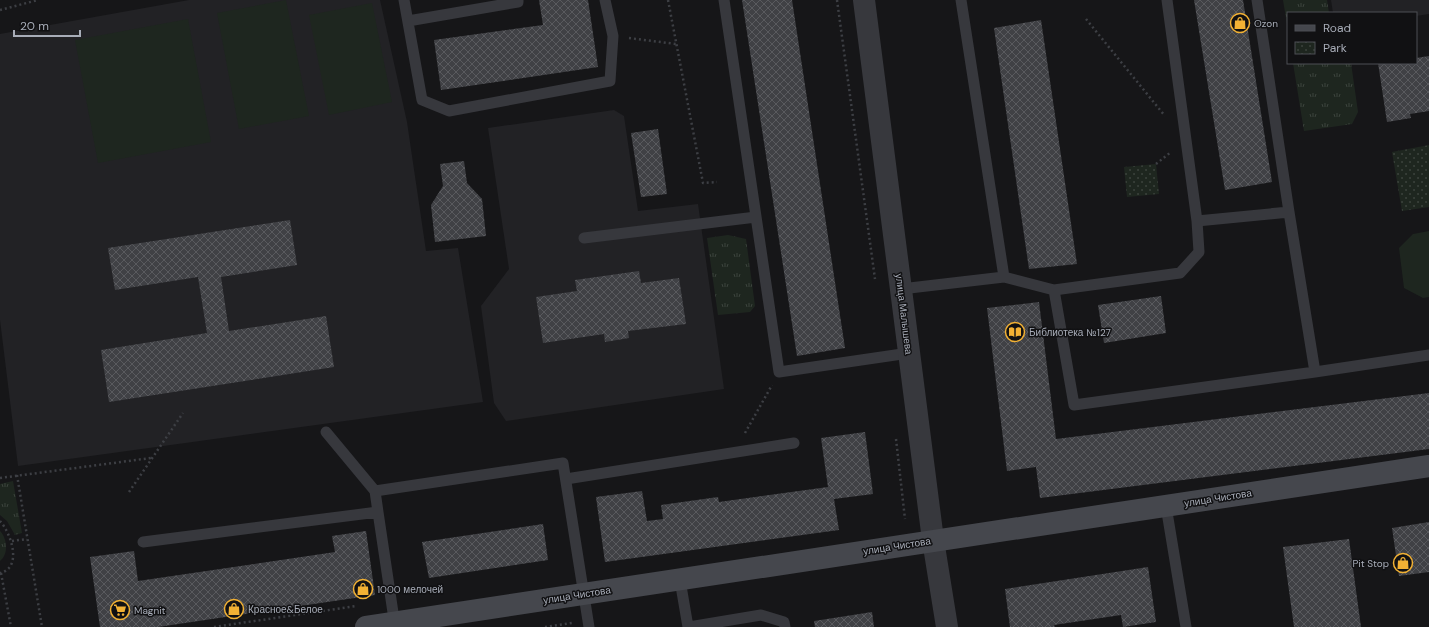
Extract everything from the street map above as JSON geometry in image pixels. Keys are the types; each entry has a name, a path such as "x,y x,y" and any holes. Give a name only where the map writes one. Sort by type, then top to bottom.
{"street":[{"name":"улица Малышева","path":"864,0 934,540 947,627"},
{"name":"улица Чистова","path":"366,627 395,625 934,540 1429,466"}],"lane":[{"path":"404,0 422,100 449,111 610,81 613,36 605,0"},
{"path":"408,21 518,2 518,0"},
{"path":"724,0 779,372 910,353"},
{"path":"961,0 1004,277"},
{"path":"901,289 1004,277 1054,290 1180,274 1199,252 1197,221 1167,0"},
{"path":"1257,0 1315,372"},
{"path":"1197,221 1289,212"},
{"path":"584,238 756,217"},
{"path":"1054,290 1074,405 1429,355"},
{"path":"326,432 375,491 395,625"},
{"path":"566,479 794,443"},
{"path":"375,491 563,463 589,624"},
{"path":"1166,506 1186,627"},
{"path":"143,542 378,512"},
{"path":"680,580 688,627 761,615 784,622 785,627"}],"path":[{"path":"0,10 38,0"},
{"path":"668,0 703,183 717,182"},
{"path":"836,0 876,285"},
{"path":"1086,19 1186,141"},
{"path":"613,36 676,44"},
{"path":"735,452 779,372"},
{"path":"128,492 183,413"},
{"path":"895,434 905,519"},
{"path":"0,478 151,458"},
{"path":"17,475 42,627"},
{"path":"0,521 6,528 12,541 13,556 10,566 1,573 11,627"},
{"path":"12,541 27,539"},
{"path":"545,627 589,624"}],"shaded area":[{"path":"189,0 380,0 407,122 426,251 458,248 483,402 18,466 0,320 0,34"},
{"path":"1331,0 1429,0 1429,14 1417,16 1417,12 1333,12"},
{"path":"614,110 624,116 638,211 698,204 724,389 506,421 494,403 481,306 509,269 488,128"}],"green space":[{"path":"286,0 309,116 239,129 217,13"},
{"path":"1283,0 1327,0 1329,12 1287,12 1287,24"},
{"path":"372,3 392,102 329,115 309,15"},
{"path":"188,19 211,142 98,163 75,40"},
{"path":"1293,64 1351,64 1358,112 1352,124 1304,131"},
{"path":"1429,145 1429,207 1402,211 1392,152"},
{"path":"1156,164 1159,194 1127,197 1124,167"},
{"path":"1429,231 1429,297 1423,298 1404,288 1399,248 1413,234"},
{"path":"728,235 746,239 755,306 750,312 718,315 707,238"},
{"path":"13,481 22,533 15,535 7,521 0,515 0,484"},
{"path":"0,531 4,538 6,550 0,561"}],"building":[{"path":"539,0 588,0 598,67 441,90 434,40 543,25"},
{"path":"742,0 792,0 845,348 797,356"},
{"path":"1194,0 1243,0 1272,182 1225,190"},
{"path":"1041,20 1077,264 1029,269 994,28"},
{"path":"1429,56 1429,111 1410,114 1411,118 1387,122 1378,64 1417,64 1417,58"},
{"path":"658,129 667,194 641,197 631,133"},
{"path":"464,161 467,183 482,199 486,236 435,242 431,205 443,186 440,164"},
{"path":"290,220 297,265 221,277 229,331 326,316 334,367 109,402 101,350 207,333 198,277 115,290 108,248"},
{"path":"639,271 641,283 679,278 686,324 628,331 629,338 605,342 604,334 543,343 536,297 577,291 575,280"},
{"path":"1161,296 1166,333 1104,343 1098,305"},
{"path":"1039,302 1056,439 1429,393 1429,449 1040,498 1036,467 1007,471 987,308"},
{"path":"865,432 873,494 834,499 839,530 605,562 596,497 642,491 647,521 663,519 661,505 718,497 719,502 828,487 821,438"},
{"path":"1429,522 1429,572 1399,576 1392,528"},
{"path":"543,524 548,560 429,578 422,542"},
{"path":"366,531 375,595 158,627 100,627 90,557 134,551 138,581 335,552 332,536"},
{"path":"1349,539 1361,627 1294,627 1283,547"},
{"path":"1148,567 1156,622 1123,627 1121,615 1054,625 1055,627 1010,627 1005,589"},
{"path":"872,612 874,627 815,627 814,621"}],"place":[{"name":"Ozon","path":"1240,23"},
{"name":"Библиотека №127","path":"1015,332"},
{"name":"Pit Stop","path":"1403,563"},
{"name":"1000 мелочей","path":"363,589"},
{"name":"Красное&Белое","path":"234,609"},
{"name":"Magnit","path":"120,610"}]}
